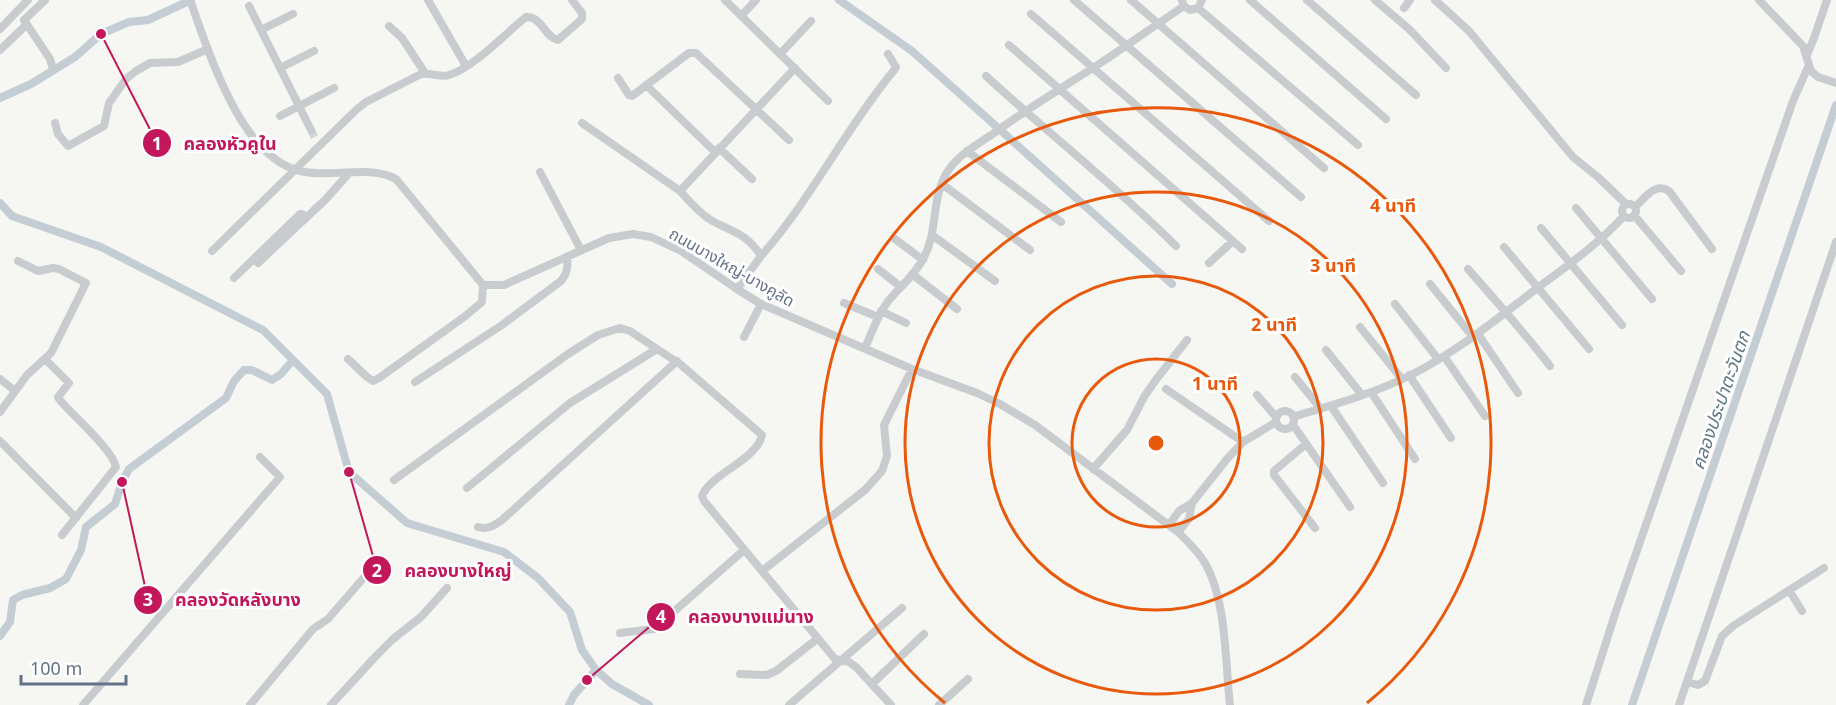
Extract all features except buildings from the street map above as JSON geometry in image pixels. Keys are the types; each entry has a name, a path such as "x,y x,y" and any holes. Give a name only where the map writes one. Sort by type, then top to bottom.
{"street":[{"path":"0,29 28,0"},
{"path":"45,0 24,18 24,21 50,59 53,69"},
{"path":"190,0 218,72 246,128 264,150 295,170 381,173 396,179 483,285 482,302 379,378 373,381 348,359"},
{"path":"428,0 466,66"},
{"path":"725,0 828,101"},
{"path":"741,16 756,0"},
{"path":"1074,0 1301,197"},
{"path":"1131,0 1324,168"},
{"path":"1250,0 1386,119"},
{"path":"1307,0 1416,95"},
{"path":"1375,0 1409,29 1446,68"},
{"path":"1404,8 1410,0"},
{"path":"1435,0 1469,31 1573,157 1626,204 1631,204 1681,271"},
{"path":"1586,705 1616,611 1793,100 1808,67 1807,55 1801,43 1759,0"},
{"path":"1807,55 1827,0"},
{"path":"212,251 295,170 318,143 366,102 421,74 449,76 466,66 526,17 536,19 549,36 558,40 582,19 583,15 577,2"},
{"path":"865,348 880,314 923,260 930,245 934,212 942,184 951,168 967,151 1024,111 1126,46 1183,3 1190,10 1200,4 1358,145"},
{"path":"249,6 311,130"},
{"path":"261,30 293,14"},
{"path":"1031,14 1269,221"},
{"path":"780,54 811,21"},
{"path":"0,50 26,25"},
{"path":"389,26 402,38 425,73"},
{"path":"1009,45 1242,249"},
{"path":"54,123 58,134 68,146 104,126 109,103 126,79 144,65 178,62 208,49"},
{"path":"280,68 314,51"},
{"path":"618,78 630,96 689,53 696,53 789,140"},
{"path":"737,289 761,256 782,233 895,69 888,54"},
{"path":"1808,67 1818,77 1836,83"},
{"path":"680,191 795,68"},
{"path":"986,76 1140,211 1176,246"},
{"path":"645,85 752,179"},
{"path":"280,116 334,88"},
{"path":"582,123 680,191 716,223 728,226 752,243 761,256"},
{"path":"967,151 1061,222"},
{"path":"540,172 581,250"},
{"path":"258,263 326,199 349,173"},
{"path":"942,184 1030,250"},
{"path":"1624,216 1629,218 1656,188 1664,188 1669,191 1712,249"},
{"path":"1624,216 1622,208 1626,204"},
{"path":"1576,208 1652,298"},
{"path":"234,279 300,214 306,217"},
{"path":"1257,395 1281,429 1288,429 1293,421 1405,377 1441,358 1507,313 1602,238 1624,216"},
{"path":"1542,228 1623,325"},
{"name":"ถนนบางใหญ่-บางคูลัด","path":"483,285 504,285 609,238 640,234 681,251 761,304 1000,404 1035,425 1169,525 1193,546 1205,562 1216,591 1221,614 1230,705"},
{"path":"932,235 995,281"},
{"path":"895,239 923,260"},
{"path":"1209,263 1233,241"},
{"path":"1679,705 1836,242"},
{"path":"1504,247 1589,349"},
{"path":"415,382 502,325 561,281 566,275 568,256"},
{"path":"0,412 27,375 45,359 57,343 86,283 59,269 38,271 18,261"},
{"path":"878,269 901,287"},
{"path":"1468,269 1550,366"},
{"path":"912,274 957,309"},
{"path":"1430,284 1475,335 1518,393"},
{"path":"844,303 906,323"},
{"path":"744,337 761,304"},
{"path":"1395,304 1441,358 1485,416"},
{"path":"1360,327 1405,377 1451,438"},
{"path":"394,480 568,354 598,335 620,328 630,331 677,362 762,435 760,442 736,465 706,488 702,496 704,501 835,659 849,662 856,667 891,705"},
{"path":"1093,469 1127,430 1149,389 1187,340"},
{"path":"467,488 570,403 657,349"},
{"path":"1326,350 1366,393 1415,459"},
{"path":"45,359 69,383 58,397 59,399 116,463 116,467 62,535"},
{"path":"478,527 493,526 502,520 677,362"},
{"path":"762,571 865,490 882,471 887,456 884,425 912,369"},
{"path":"1295,377 1321,409"},
{"path":"0,379 15,391"},
{"path":"1166,389 1243,442"},
{"path":"1331,406 1383,483"},
{"path":"1169,525 1179,511 1192,503 1243,442 1276,420 1284,411 1291,414 1306,444 1350,507"},
{"path":"0,441 76,518"},
{"path":"1306,444 1274,471 1274,475 1315,528"},
{"path":"83,705 280,477 260,457"},
{"path":"1178,532 1189,519 1192,503"},
{"path":"620,633 654,629 744,550"},
{"path":"250,705 312,629 327,619 379,560"},
{"path":"1687,682 1698,685 1705,681 1725,632 1824,568"},
{"path":"331,705 393,639 422,617 447,588"},
{"path":"1789,590 1802,611"},
{"path":"789,705 902,608"},
{"path":"872,684 924,634"},
{"path":"740,674 767,675 776,671 817,639"},
{"path":"939,705 968,679"}],"waterway":[{"path":"0,98 31,84 75,57 101,34 129,22 148,20 191,0"},
{"path":"839,0 912,51 1172,284"},
{"name":"คลองประปาตะวันตก","path":"1632,705 1836,105"},
{"path":"0,203 12,216 101,247 263,330 327,394 349,472 407,523 504,552 538,578 570,612 582,650 596,670 612,684 649,705"},
{"path":"0,636 10,622 13,600 22,595 50,588 66,579 81,550 86,527 115,504 129,469 226,398 234,381 244,370 252,370 272,380 281,374 293,360"},
{"path":"569,705 574,695 596,670"}],"tunnel":[{"path":"311,130 316,140"}],"place":[{"name":"คลองหัวคูใน","path":"101,34"},
{"name":"คลองบางใหญ่","path":"349,472"},
{"name":"คลองวัดหลังบาง","path":"122,482"},
{"name":"คลองบางแม่นาง","path":"587,680"}]}
